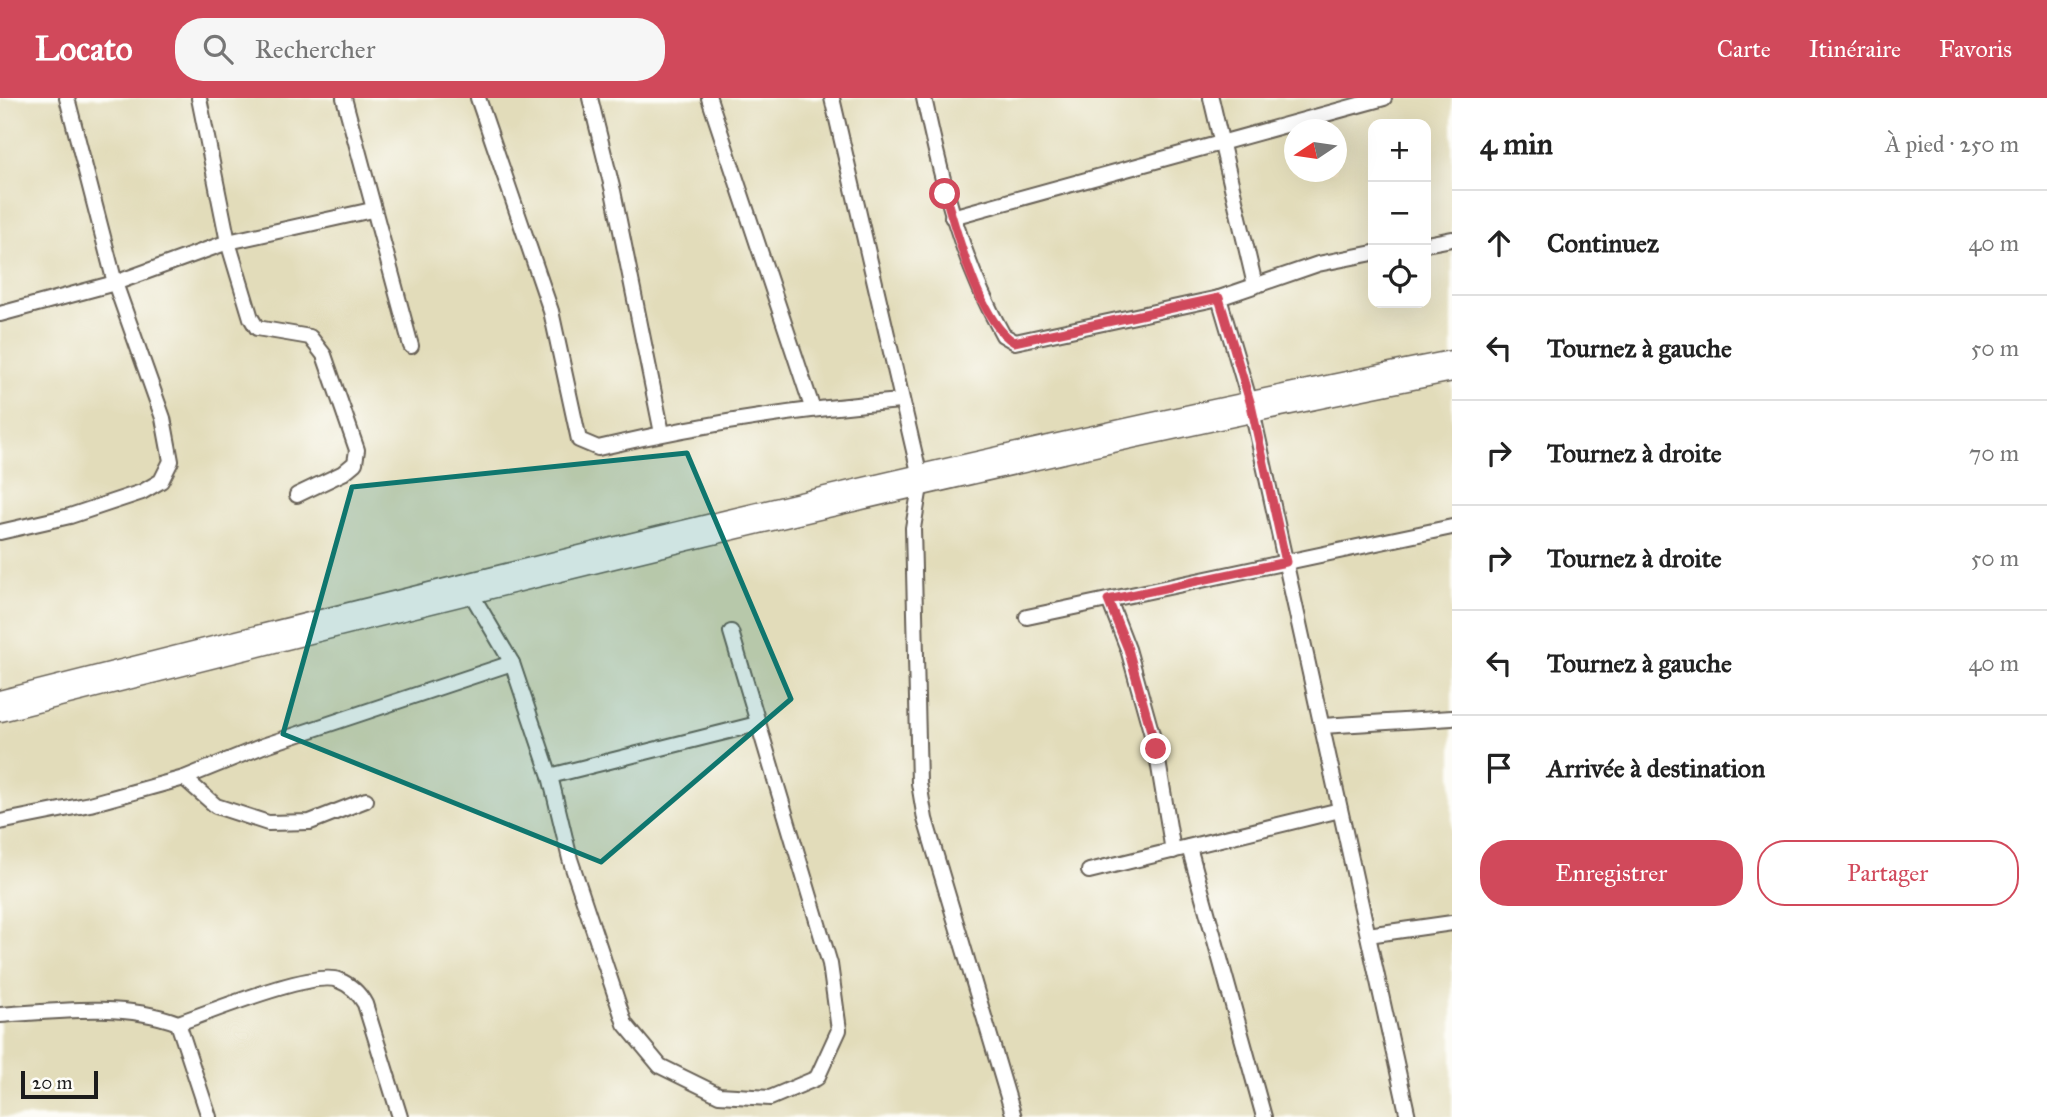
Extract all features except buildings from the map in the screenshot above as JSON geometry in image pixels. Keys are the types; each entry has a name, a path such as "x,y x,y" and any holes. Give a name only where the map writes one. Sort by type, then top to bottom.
{"street":[{"path":"0,706 921,481 1251,405 1452,366"}],"lane":[{"path":"0,531 70,516 142,492 161,481 171,461 163,418 115,283 67,98"},
{"path":"199,98 228,242 251,318 257,328 310,337 324,355 357,450 355,463 343,473 297,495"},
{"path":"344,98 372,211 411,346"},
{"path":"478,98 551,311 579,440 598,448 663,433 812,407 901,401"},
{"path":"590,98 613,191 663,433"},
{"path":"709,98 812,407"},
{"path":"832,98 921,481 913,528 919,783 925,818 1014,1117"},
{"path":"925,98 952,217 986,305 1003,335 1014,342 1219,298 1318,264 1368,254"},
{"path":"1211,98 1255,285"},
{"path":"952,217 1384,98"},
{"path":"0,314 115,283 228,242 372,211"},
{"path":"1431,243 1452,239"},
{"path":"1219,298 1251,405 1408,1117"},
{"path":"1027,617 1452,527"},
{"path":"469,590 512,663 550,776 570,859 625,1024 660,1066 719,1095 770,1098 817,1078 839,1030 830,964 731,632"},
{"path":"1108,600 1128,649 1156,749 1173,851"},
{"path":"0,822 90,804 184,778 263,746 512,663"},
{"path":"1322,726 1452,718"},
{"path":"550,776 757,724"},
{"path":"184,778 216,806 268,823 310,822 366,800"},
{"path":"1090,871 1340,810"},
{"path":"1189,847 1264,1117"},
{"path":"1368,936 1452,923"},
{"path":"0,1015 83,1010 155,1014 178,1023 302,982 336,979 358,992 365,1004 400,1117"},
{"path":"178,1023 209,1117"}],"highlighted area":[{"path":"687,453 791,699 601,862 283,734 352,487"}],"shaded area":[{"path":"0,98 1452,98 1452,1117 0,1117"}],"route":[{"path":"945,194 961,248 986,305 1003,335 1014,342 1219,298 1251,405 1286,562 1108,600 1128,649 1156,749"}]}
